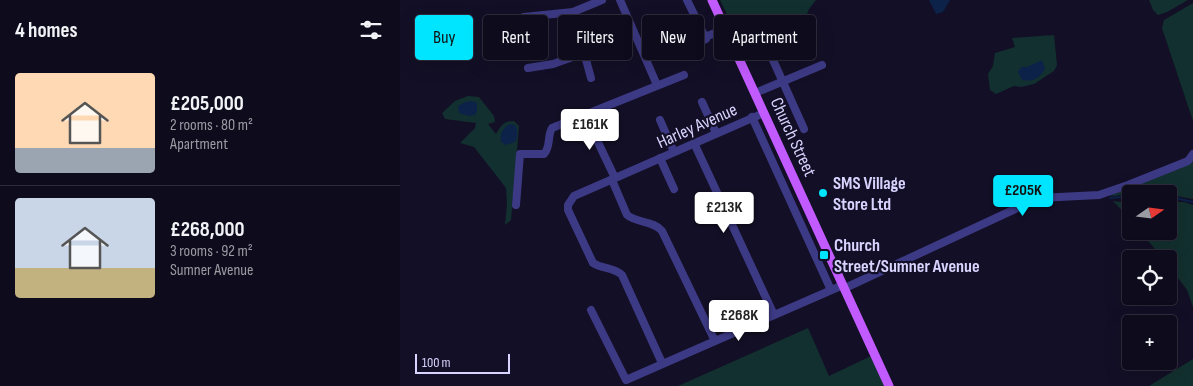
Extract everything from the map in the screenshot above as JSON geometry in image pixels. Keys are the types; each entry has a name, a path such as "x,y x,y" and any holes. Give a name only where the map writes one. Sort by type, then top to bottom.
{"main road":[{"name":"Church Street","path":"712,0 719,15"},
{"name":"Church Street","path":"740,60 888,386"}],"street":[{"path":"544,15 573,12 602,0"},
{"path":"620,0 657,85"},
{"path":"687,0 706,37"},
{"path":"704,40 714,34"},
{"path":"528,68 564,60"},
{"path":"586,60 591,78"},
{"path":"773,60 804,130"},
{"path":"755,93 823,65"},
{"path":"516,204 520,154 544,154 547,150 552,128 684,75"},
{"path":"702,102 716,133"},
{"name":"Harley Avenue","path":"662,363 622,275 617,271 593,263 568,210 568,205 574,196 764,113"},
{"path":"585,114 628,215 656,226 662,231 715,341"},
{"path":"752,117 832,290"},
{"path":"660,120 674,152"},
{"path":"694,143 774,315"},
{"path":"768,151 779,145"},
{"path":"592,310 626,380 844,286 1038,198 1099,195 1188,161 1193,154"},
{"path":"660,158 674,189"}],"green space":[{"path":"720,0 816,0 807,15 727,15"},
{"path":"1149,0 1188,0 1158,15 1153,10"},
{"path":"1193,3 1193,121 1162,28 1164,20"},
{"path":"1054,35 1057,65 1054,71 1034,84 1021,87 1014,86 996,94 990,90 988,74 993,66 995,53 1015,47 1012,38"},
{"path":"468,96 479,97 494,116 495,122 488,124 496,134 501,126 507,122 514,121 519,126 511,220 505,225 506,188 474,147 460,143 475,128 476,123 445,119 442,113 455,101"},
{"path":"1193,161 1193,199 1178,196 1178,185 1134,185 1181,168"},
{"path":"1122,190 1122,195 1107,195"},
{"path":"1113,201 1122,202 1122,210"},
{"path":"1178,202 1193,205 1193,307 1187,290 1177,277 1177,250 1156,250 1147,240 1178,240"},
{"path":"808,328 829,376 871,356 884,386 678,386"},
{"path":"1193,359 1193,386 1149,386 1177,370"}],"water":[{"path":"929,0 950,0 943,12 936,14"},
{"path":"1042,60 1045,69 1040,75 1033,80 1022,80 1018,72 1021,67 1027,67"},
{"path":"472,101 477,103 475,115 469,116 459,113 458,106"},
{"path":"510,124 515,125 517,136 515,142 506,145 501,142 501,134"}],"waterway":[{"path":"1110,198 1122,197"},
{"path":"1178,199 1193,202"}],"place":[{"name":"SMS Village Store Ltd","path":"823,193"},
{"name":"Church Street/Sumner Avenue","path":"824,255"}]}
